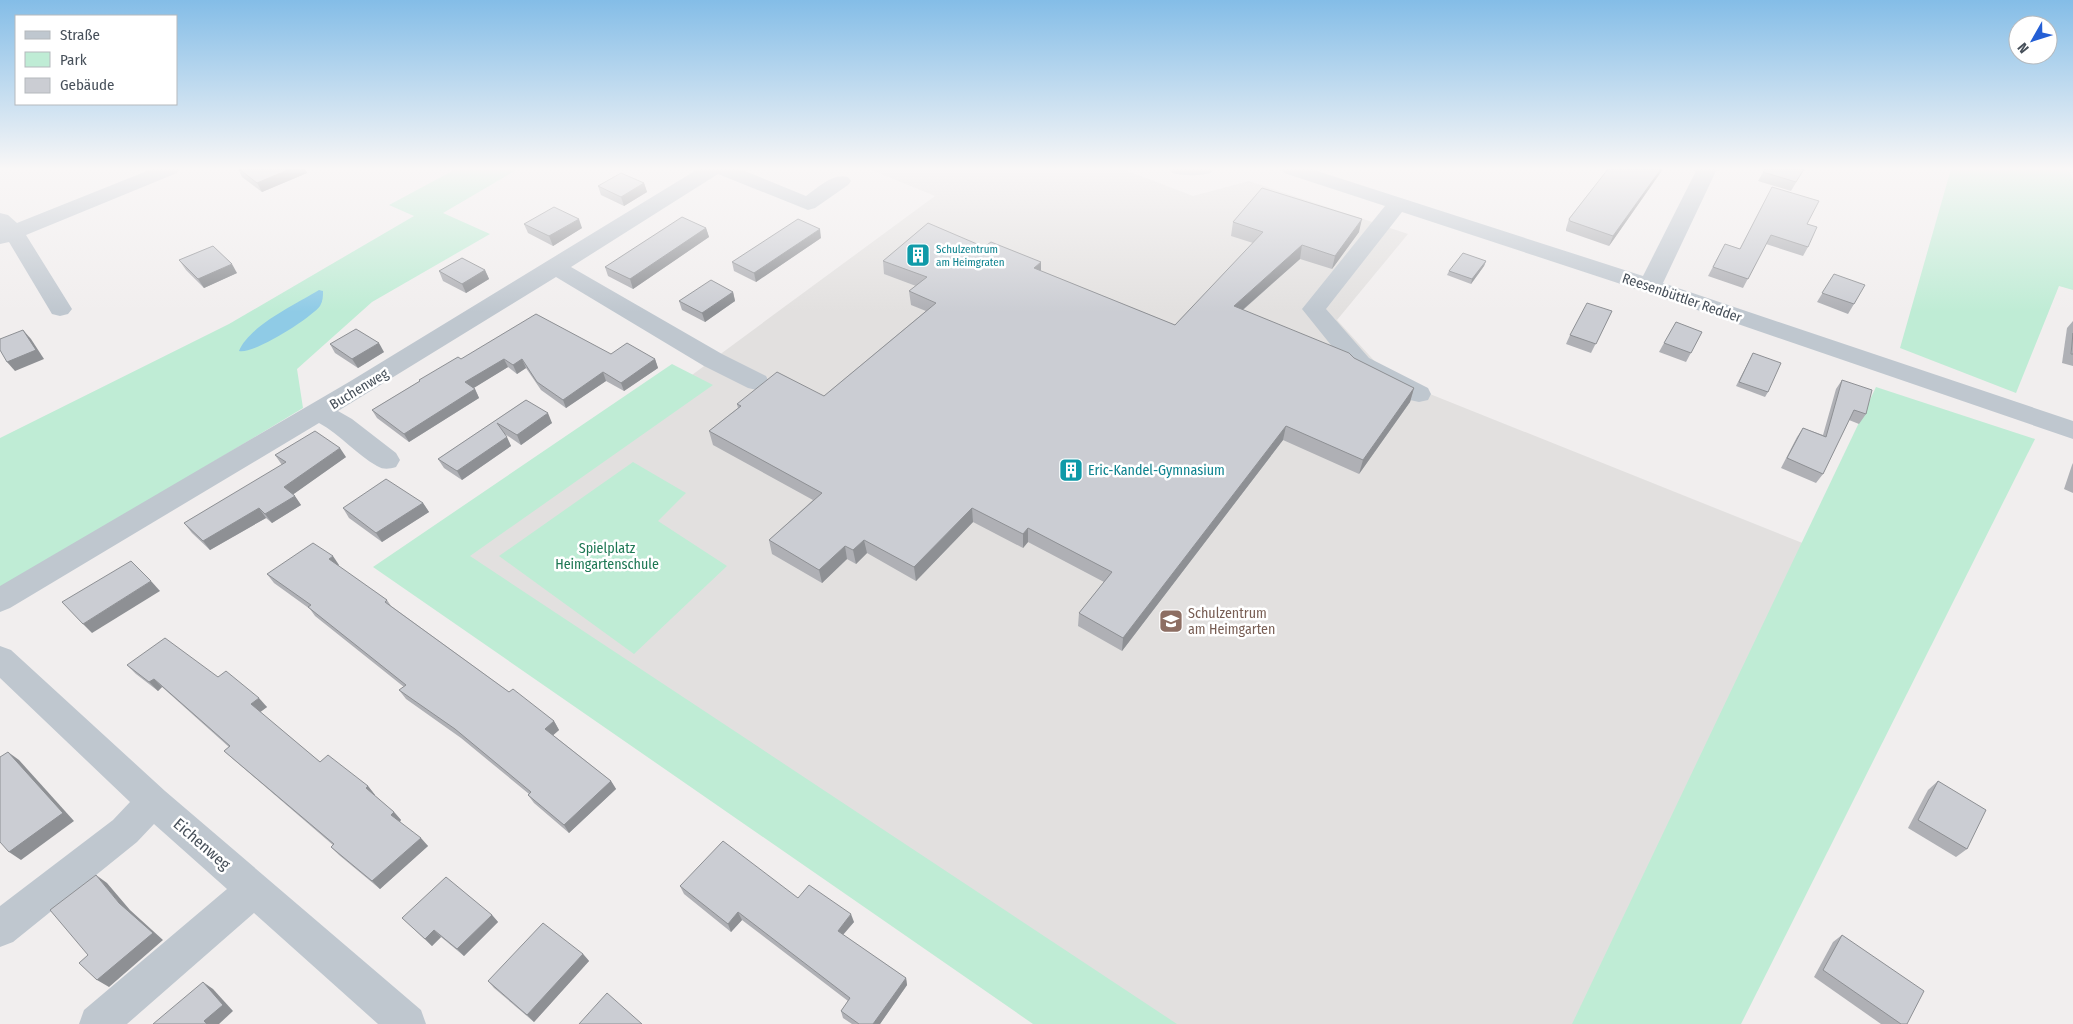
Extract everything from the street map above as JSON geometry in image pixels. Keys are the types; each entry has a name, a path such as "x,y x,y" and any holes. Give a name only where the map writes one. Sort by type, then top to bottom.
{"street":[{"path":"39,217 5,229 60,309"},
{"name":"Buchenweg","path":"0,600 320,412 557,268 637,217"},
{"path":"1388,217 1314,309 1360,364 1419,394"},
{"name":"Reesenbüttler Redder","path":"1437,217 1650,286 2073,430"},
{"path":"1650,286 1684,217"},
{"path":"557,268 713,360 757,382"},
{"path":"320,412 343,425 387,460"},
{"name":"Eichenweg","path":"0,659 153,802 254,888 331,959 407,1024"},
{"path":"0,929 125,831 153,802"},
{"path":"98,1024 254,888"}],"shaded area":[{"name":"Schulzentrum am Heimgarten","path":"907,217 1356,217 1408,234 1337,320 1390,378 1835,556 1620,1024 1099,1024 446,556"}],"green space":[{"path":"413,217 451,217 490,234 372,302 297,369 303,408 0,590 0,438 229,324"},
{"path":"1937,217 2073,217 2073,290 2059,286 2016,393 1900,348"},
{"path":"672,364 713,385 470,556 1177,1024 1033,1024 373,567"},
{"path":"1876,387 2035,439 1741,1024 1572,1024"},
{"name":"Spielplatz Heimgartenschule","path":"633,462 686,493 658,521 727,566 634,654 499,556"}],"water":[{"path":"319,290 323,291 321,304 306,319 268,342 246,351 239,351 252,333 263,324"}],"building":[{"path":"537,217 574,217 579,219 549,236 524,224"},
{"path":"682,217 706,228 630,279 605,267"},
{"name":"Eric-Kandel-Gymnasium","path":"1237,217 1355,217 1362,219 1335,256 1302,245 1234,306 1349,353 1354,358 1414,388 1363,460 1286,426 1123,638 1079,613 1112,572 1028,528 1023,534 972,508 914,567 864,540 853,550 845,546 819,570 769,540 822,493 709,431 741,406 737,404 777,372 824,396 936,303 909,291 927,277 883,261 928,223 984,247 991,242 1041,262 1034,268 1175,325 1263,232 1233,222"},
{"path":"1571,217 1627,217 1613,236 1570,221"},
{"path":"1757,217 1811,217 1807,224 1817,227 1808,247 1771,235 1748,279 1713,267 1725,244 1740,249"},
{"path":"798,219 820,229 754,273 732,262"},
{"path":"213,246 232,264 198,279 179,260"},
{"path":"1463,253 1486,261 1472,279 1449,271"},
{"path":"462,258 485,270 462,284 439,271"},
{"path":"1834,274 1865,285 1854,304 1822,293"},
{"path":"711,280 733,292 702,313 679,301"},
{"path":"1587,303 1612,311 1596,344 1570,335"},
{"path":"536,314 611,354 627,343 655,359 621,383 603,372 563,400 537,382 522,359 513,365 504,359 465,382 475,389 404,434 372,410 458,357 461,359"},
{"path":"1676,322 1702,332 1691,353 1664,343"},
{"path":"356,329 379,343 352,359 330,344"},
{"path":"23,330 36,350 7,362 0,350 0,339"},
{"path":"2073,333 2073,354 2071,354"},
{"path":"1753,353 1781,363 1768,392 1739,382"},
{"path":"1842,380 1872,390 1866,414 1854,410 1823,474 1787,458 1803,428 1826,437"},
{"path":"526,400 548,413 517,435 497,423 507,437 457,471 438,459"},
{"path":"315,431 340,448 284,487 295,496 265,514 259,508 203,541 184,523 286,462 275,455"},
{"path":"386,479 423,503 376,533 343,508"},
{"path":"313,543 333,556 329,559 387,600 385,602 509,692 513,689 554,721 545,729 611,781 564,825 528,795 531,792 455,729 399,690 406,685 308,607 311,605 267,574"},
{"path":"131,561 151,581 83,624 62,602"},
{"path":"165,638 218,677 226,671 259,698 251,704 320,762 328,755 368,786 366,788 394,812 391,815 421,838 372,881 331,847 334,844 224,751 230,746 154,679 149,682 127,665"},
{"path":"8,752 63,813 9,852 0,842 0,757"},
{"path":"1938,781 1986,810 1967,849 1918,820"},
{"path":"723,841 798,898 809,885 851,914 838,931 906,978 873,1024 859,1024 841,1011 850,998 738,912 728,924 680,886"},
{"path":"96,875 119,903 153,933 97,980 79,963 88,955 50,910"},
{"path":"446,877 492,915 457,949 434,930 425,939 402,918"},
{"path":"543,923 583,954 527,1015 488,981"},
{"path":"1842,935 1924,991 1907,1024 1901,1024 1823,970"},
{"path":"203,982 223,1005 204,1021 207,1024 153,1024"},
{"path":"607,993 642,1024 579,1024"}],"place":[{"name":"Schulzentrum am Heimgraten","path":"918,255"},
{"name":"Eric-Kandel-Gymnasium","path":"1071,470"},
{"name":"Schulzentrum am Heimgarten","path":"1171,621"}]}
